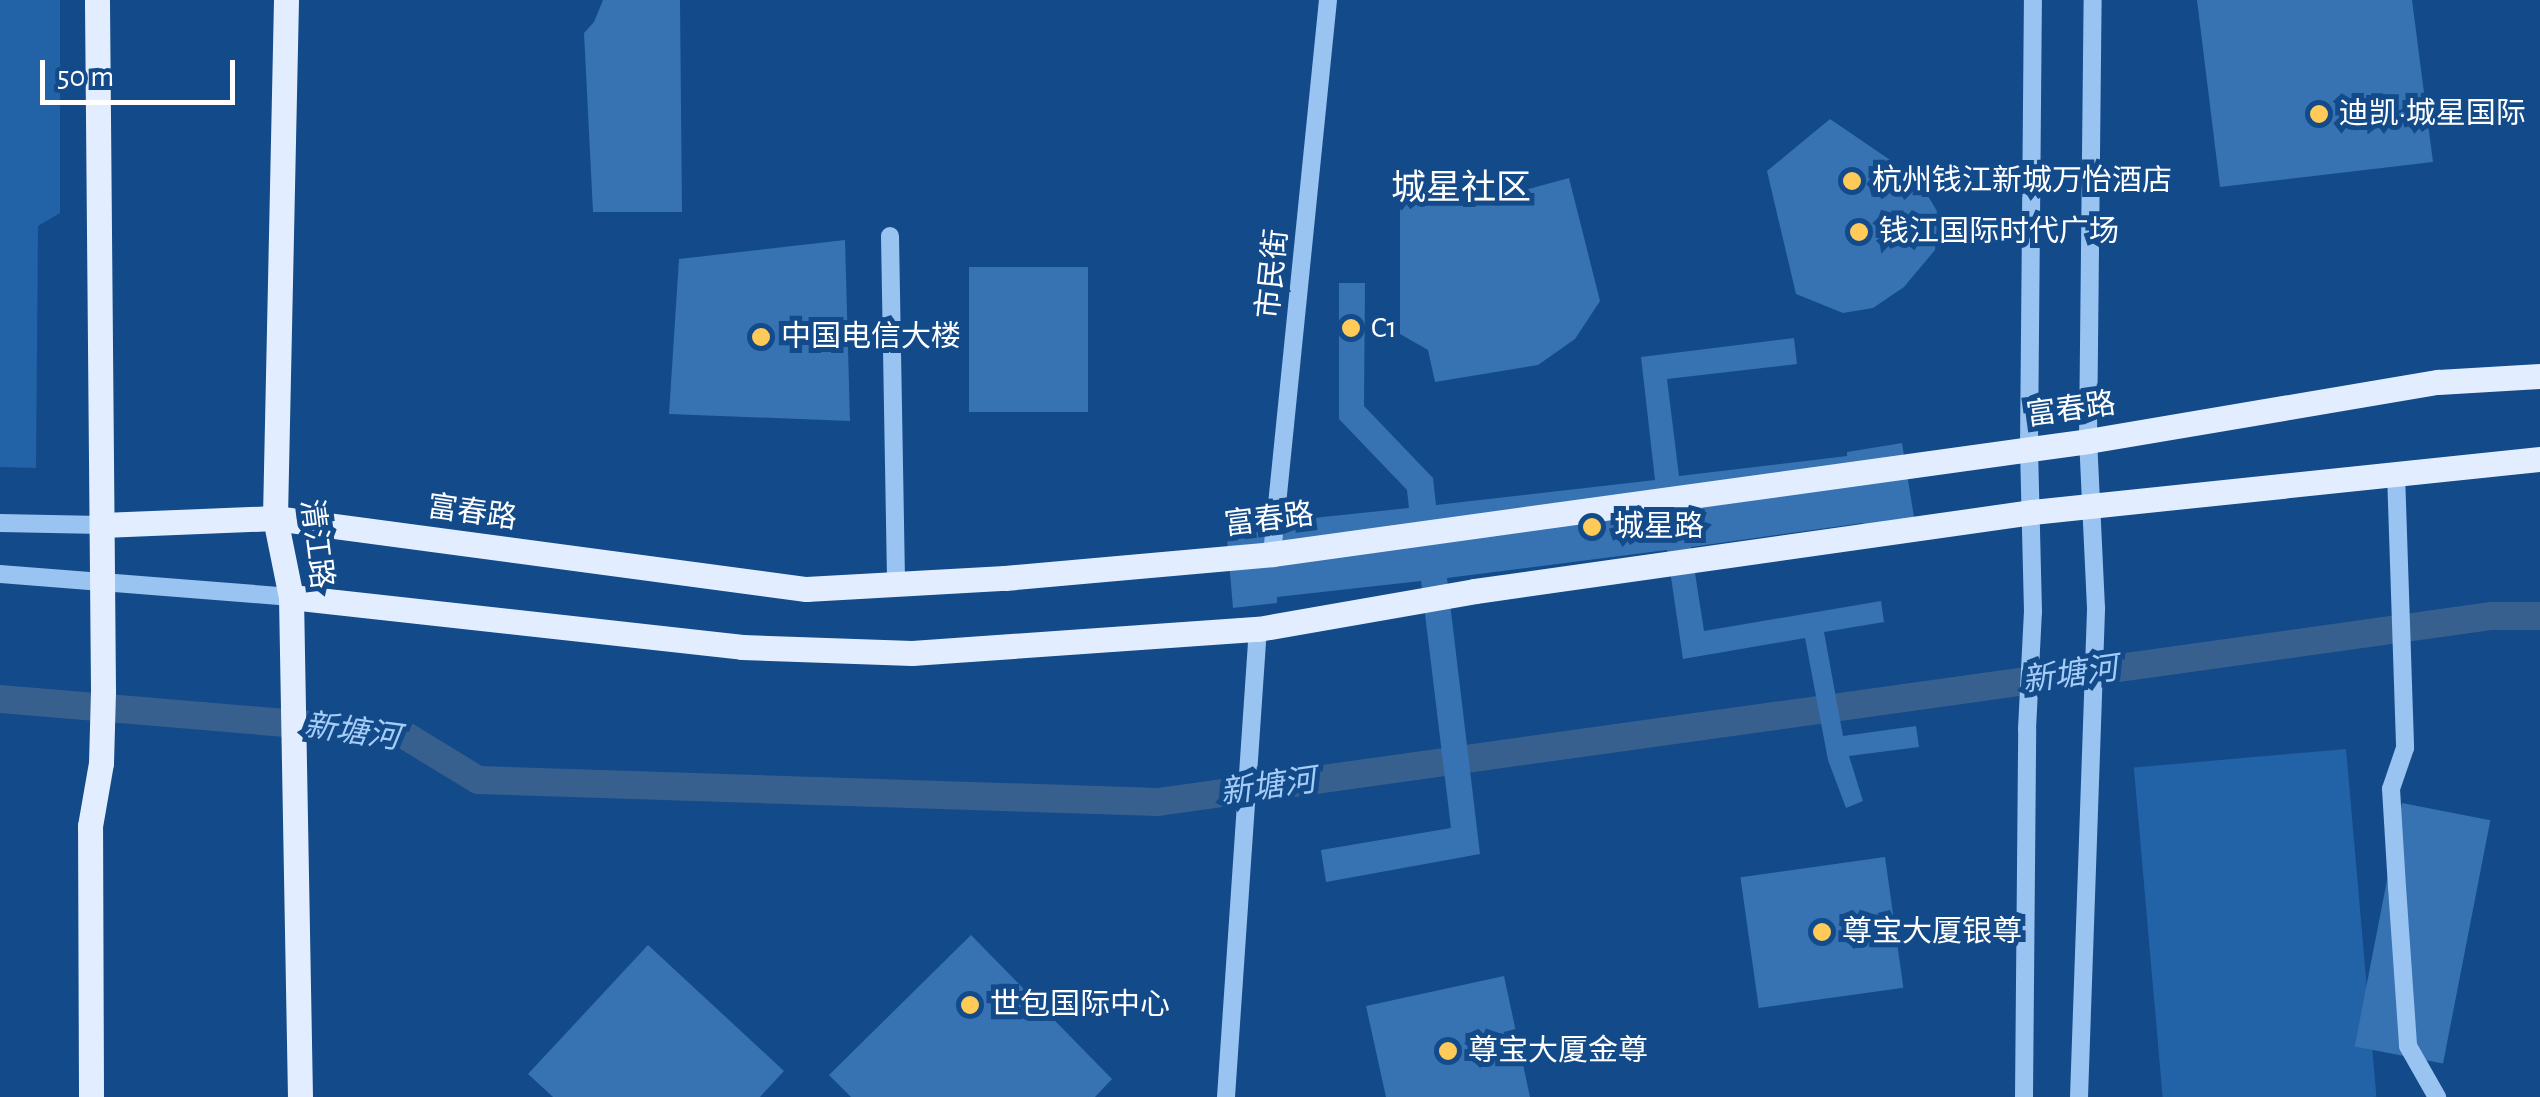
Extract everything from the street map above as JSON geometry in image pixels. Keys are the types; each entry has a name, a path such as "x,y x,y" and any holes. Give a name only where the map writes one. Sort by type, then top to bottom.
{"main road":[{"path":"91,1097 90,826 103,690 97,0"},
{"name":"清江路","path":"286,0 275,518 290,597 300,1097"},
{"name":"富春路","path":"102,524 275,518 806,589 896,584 1272,554 2088,441 2438,382 2540,376"},
{"path":"290,597 742,647 912,653 1258,629 1494,588 2032,512 2090,509 2540,459"}],"street":[{"name":"市民街","path":"1272,554 1328,0"},
{"path":"2024,1097 2027,729 2033,612 2029,448 2034,0"},
{"path":"2079,1097 2096,608 2088,441 2093,0"},
{"path":"890,236 896,584"},
{"path":"2396,473 2405,748 2391,789 2408,1046 2437,1097"},
{"name":"富春路","path":"0,523 102,524"},
{"path":"0,574 290,597"},
{"path":"1226,1097 1258,629"}],"shaded area":[{"path":"0,0 60,0 60,213 38,226 36,468 0,467"},
{"path":"2346,749 2376,1097 2163,1097 2134,768"}],"building":[{"path":"603,0 680,0 682,212 593,212 584,33 594,22"},
{"name":"迪凯·城星国际","path":"2197,0 2412,0 2433,162 2220,187"},
{"name":"钱江国际时代广场","path":"1830,119 1918,179 1938,213 1935,250 1904,287 1873,308 1843,313 1796,294 1767,171"},
{"path":"1569,178 1600,301 1575,339 1538,365 1435,382 1428,350 1400,334 1400,205 1492,199"},
{"name":"中国电信大楼","path":"845,240 850,421 669,414 679,259"},
{"path":"969,267 1088,267 1088,412 969,412"},
{"name":"城星路","path":"1339,283 1365,283 1364,406 1433,478 1436,505 1655,480 1641,357 1794,338 1797,364 1667,379 1679,476 1847,456 1847,452 1902,443 1915,523 1864,529 1863,523 1691,547 1704,631 1881,601 1884,622 1824,632 1843,736 1916,726 1919,747 1849,756 1863,801 1846,808 1828,760 1805,638 1683,659 1667,550 1447,578 1480,854 1326,882 1321,850 1451,828 1421,581 1277,597 1277,603 1233,608 1226,527 1409,508 1407,490 1339,419"},
{"path":"2402,803 2490,820 2443,1064 2355,1046"},
{"name":"尊宝大厦银尊","path":"1885,857 1903,988 1759,1008 1740,877"},
{"name":"世包国际中心","path":"971,935 1112,1079 1095,1097 851,1097 829,1075"},
{"path":"648,945 784,1071 760,1097 553,1097 528,1074"},
{"name":"尊宝大厦金尊","path":"1504,976 1530,1097 1386,1097 1366,1006"}],"waterway":[{"name":"新塘河","path":"0,699 401,733 478,780 1158,802 2492,616 2540,616"}],"place":[{"name":"迪凯·城星国际","path":"2319,114"},
{"name":"杭州钱江新城万怡酒店","path":"1852,181"},
{"name":"钱江国际时代广场","path":"1859,232"},
{"name":"C1","path":"1351,328"},
{"name":"中国电信大楼","path":"761,337"},
{"name":"城星路","path":"1592,527"},
{"name":"尊宝大厦银尊","path":"1822,932"},
{"name":"世包国际中心","path":"970,1005"},
{"name":"尊宝大厦金尊","path":"1448,1051"}],"district":[{"name":"城星社区","path":"1461,189"}]}
